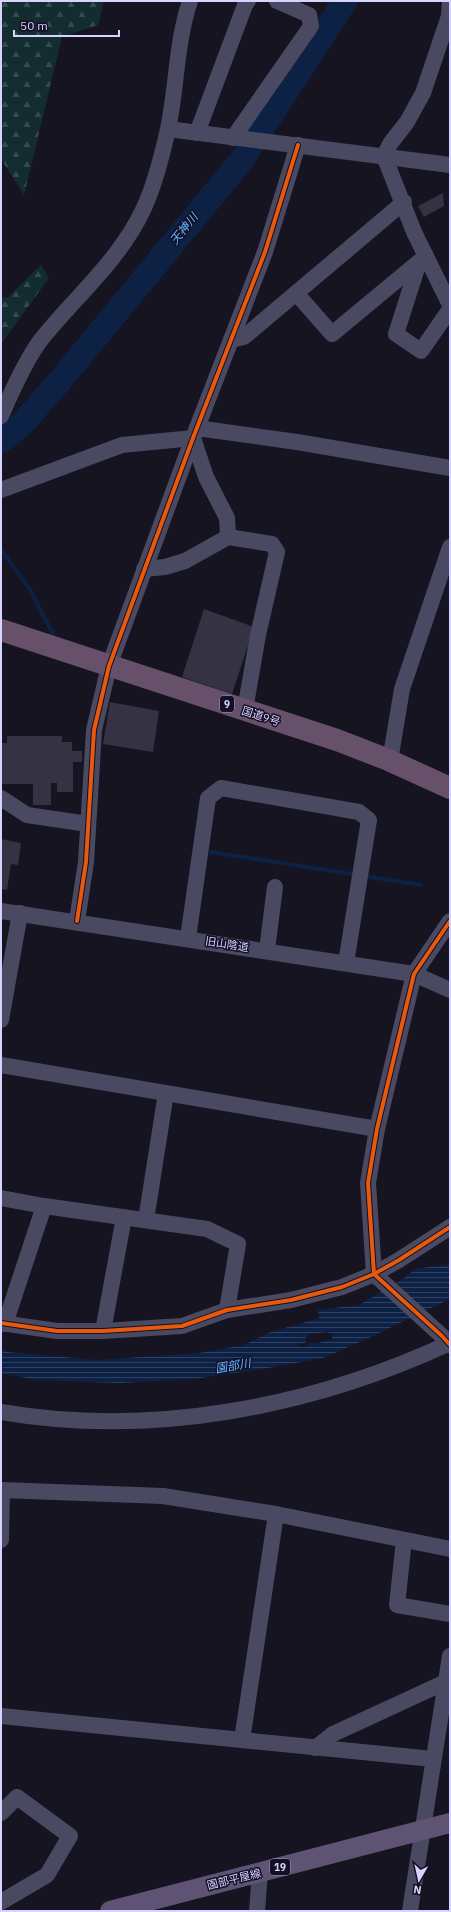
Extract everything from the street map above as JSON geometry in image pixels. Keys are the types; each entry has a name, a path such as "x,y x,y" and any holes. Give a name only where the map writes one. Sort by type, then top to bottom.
{"highway":[{"name":"国道9号","path":"1,630 337,740 390,761 450,788"}],"main road":[{"name":"園部平屋線","path":"110,1911 450,1823"}],"street":[{"path":"1,416 11,393 39,343 124,242 143,211 155,180 168,129 180,37 190,1"},
{"path":"197,133 242,12 248,1"},
{"path":"236,138 311,26 309,15 277,1"},
{"path":"384,156 390,144 407,122 423,93 450,11"},
{"path":"168,129 450,165"},
{"path":"77,922 86,862 94,730 109,666 195,433 265,252 298,145"},
{"path":"384,156 404,202 422,259 448,297"},
{"path":"231,340 244,337 404,202"},
{"path":"296,294 332,334 422,259"},
{"path":"422,259 396,334 421,351 450,309"},
{"path":"195,433 206,477 226,518 228,537"},
{"path":"1,490 122,445 195,433 297,442 450,468"},
{"path":"144,569 165,567 185,561 228,537 272,544 277,552 258,635 245,710"},
{"path":"390,761 402,689 450,547"},
{"path":"188,938 208,798 221,788 359,812 369,820 346,964"},
{"path":"1,798 27,815 88,824"},
{"path":"267,950 275,887"},
{"name":"旧山陰道","path":"1,911 267,950 414,974 450,990"},
{"path":"1,1020 20,913"},
{"path":"1,1412 73,1420 115,1422 193,1416 246,1408 311,1394 372,1375 448,1342 378,1278 368,1183 377,1129 414,974 450,921"},
{"path":"1,1065 377,1129"},
{"path":"146,1220 166,1093"},
{"path":"1,1198 44,1206 207,1229 238,1244 228,1310"},
{"path":"44,1206 3,1324 57,1331 103,1331 182,1326 228,1310 299,1298 378,1278 399,1260 450,1227"},
{"path":"103,1331 124,1217"},
{"path":"1,1540 2,1490 163,1496 276,1514 450,1549"},
{"path":"242,1740 276,1514"},
{"path":"404,1540 397,1605 450,1614"},
{"path":"410,1911 433,1759 448,1681 450,1656"},
{"path":"315,1748 332,1734 448,1681"},
{"path":"1,1716 433,1759"},
{"path":"1,1813 16,1797 70,1836 47,1875 1,1902"},
{"path":"256,1911 260,1872"}],"green space":[{"path":"1,1 104,1 98,25 62,37 24,195 1,159"},
{"path":"41,265 49,278 1,344 1,297 7,298"}],"water":[{"name":"園部川","path":"450,1264 450,1299 323,1358 263,1369 193,1379 119,1383 36,1380 1,1373 1,1348 7,1352 97,1360 199,1353 244,1345 268,1333 319,1318 318,1310 359,1305 403,1279 415,1269","holes":["327,1332 332,1334 332,1339 318,1343 309,1343 306,1347 294,1346 307,1342 305,1338 311,1334"]}],"building":[{"path":"443,193 444,206 424,217 418,206"},
{"path":"204,609 254,627 232,694 182,677"},
{"path":"110,702 159,711 153,752 103,744"},
{"path":"7,736 62,736 62,742 72,742 72,751 82,751 82,762 73,762 73,792 57,792 57,783 51,783 51,805 33,805 33,784 1,784 1,743 7,743"},
{"path":"1,839 21,843 18,865 11,864 7,890 1,889"}],"waterway":[{"name":"天神川","path":"1,441 23,423 58,383 241,161 345,1"},
{"path":"1,550 29,588 53,634"},
{"path":"211,852 358,875"},
{"path":"364,876 421,885"}],"cycle path":[{"path":"77,921 86,862 94,730 109,666 193,438 265,252 298,145"},
{"path":"450,921 414,974 377,1129 368,1183 374,1274 450,1345"},
{"path":"1,1323 57,1331 103,1331 182,1326 227,1310 291,1300 342,1287 374,1274 399,1260 450,1227"}]}
